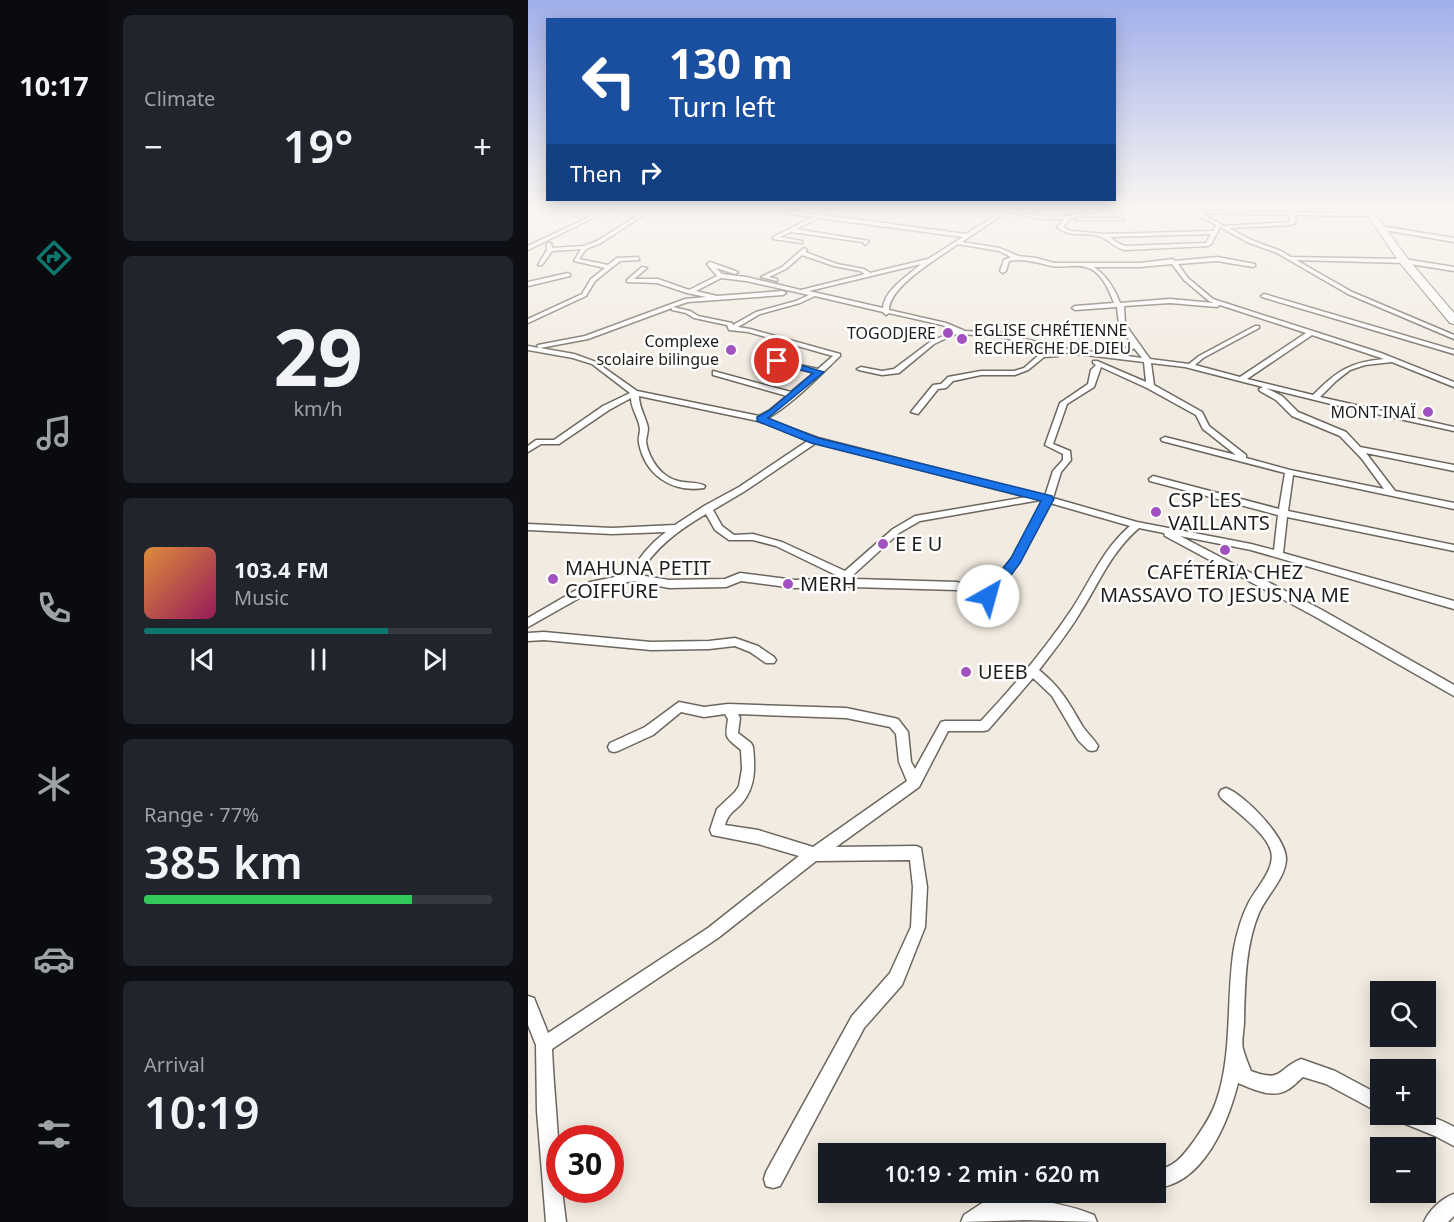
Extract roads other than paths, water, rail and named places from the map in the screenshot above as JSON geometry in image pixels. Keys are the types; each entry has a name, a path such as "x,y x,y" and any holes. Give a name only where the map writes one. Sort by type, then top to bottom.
{"highway":[{"path":"1407,264 1454,320"}],"street":[{"path":"559,285 574,264"},
{"path":"595,264 609,267"},
{"path":"528,321 584,295 593,280 612,264"},
{"path":"710,264 720,276"},
{"path":"710,264 735,272"},
{"path":"780,287 784,282 764,278 788,264"},
{"path":"834,264 862,270 869,274"},
{"path":"529,348 586,338 687,300 796,292 914,264"},
{"path":"886,313 886,304 893,292 925,264"},
{"path":"1003,271 1005,264"},
{"path":"1051,264 1059,266 1148,264"},
{"path":"1175,264 1186,279 1211,300 1395,360 1454,385"},
{"path":"1247,264 1253,265"},
{"path":"1301,264 1350,293 1454,337"},
{"path":"1423,264 1454,269"},
{"path":"1088,265 1102,276 1121,305 1122,324 1147,360 1150,386"},
{"path":"644,268 629,281 658,281 718,298"},
{"path":"528,284 568,274"},
{"path":"670,300 720,276 780,287 954,327 962,332"},
{"path":"731,329 758,313 798,303 812,296"},
{"path":"1264,296 1454,352"},
{"path":"1203,303 1211,300"},
{"path":"1075,308 1170,301 1229,307"},
{"path":"674,309 696,317 730,324 731,329"},
{"path":"1189,367 1201,357 1257,327"},
{"path":"731,329 748,330 838,355 773,412 760,419"},
{"path":"1240,380 1312,332"},
{"path":"861,369 882,373 896,371 932,343 952,333 1001,335 1050,349 1189,367 1454,429"},
{"path":"586,338 572,350 572,353 607,370 627,389 635,393 760,419 815,440 1044,498 1137,525 1251,546 1454,605"},
{"path":"1096,363 1131,348 1134,343"},
{"path":"529,348 582,359"},
{"path":"915,412 936,387 943,386 951,379 989,372 1015,373 1046,354 1096,363 1150,386 1203,418 1211,431 1248,460"},
{"path":"769,359 819,372"},
{"path":"1315,398 1345,369 1366,363 1395,360"},
{"path":"707,508 718,528 732,538 753,537 779,544 846,576 852,583 957,586 988,596 1016,560 1057,471 1067,460 1067,453 1049,445 1054,425 1061,417 1064,403 1091,385 1096,363"},
{"path":"716,373 792,395"},
{"path":"1259,385 1295,414 1333,428 1358,448 1392,493"},
{"path":"528,441 556,441 606,408 635,393"},
{"path":"635,393 635,402 644,429 642,441 651,466 662,477 676,484 701,486"},
{"path":"1165,439 1289,472 1454,506"},
{"path":"633,577 645,555 679,528 815,440"},
{"path":"528,450 539,442"},
{"path":"1358,448 1454,468"},
{"path":"1278,554 1289,472"},
{"path":"1153,479 1283,513 1454,548"},
{"path":"528,623 594,585 633,577 669,584 726,583 740,576 795,584 821,583 846,576 896,531 918,518 1044,498"},
{"path":"544,1045 713,933 815,854 914,783 945,726 984,726 1032,671 1081,602 1113,545 1137,525"},
{"path":"528,527 599,528 612,531 679,528"},
{"path":"1160,530 1318,613 1454,691"},
{"path":"528,637 544,636 651,646 735,642 754,649 770,660"},
{"path":"1032,671 1051,686 1064,703 1080,736 1092,747"},
{"path":"614,747 649,731 679,707 704,712 728,710 846,713 894,723 902,732 905,762 914,783"},
{"path":"728,710 734,718 732,735 747,747 748,765 743,791 720,812 717,830 758,837 815,854 916,853 920,887 918,927 896,979 858,1022 773,1179"},
{"path":"1166,1179 1181,1171 1200,1149 1222,1113 1233,1078 1243,942 1254,905 1279,860 1277,847 1270,836 1226,794"},
{"path":"528,1004 544,1045 546,1111 556,1222"},
{"path":"1235,1045 1244,1077 1262,1084 1281,1084 1301,1068 1329,1077 1370,1099"},
{"path":"1431,1125 1454,1137"},
{"path":"978,1218 1000,1203"},
{"path":"1434,1222 1454,1203"},
{"path":"978,1218 1034,1209 1074,1216 1087,1222"}],"place":[{"name":"TOGODJERE","path":"948,333"},
{"name":"EGLISE CHRÉTIENNE RECHERCHE DE DIEU","path":"962,339"},
{"name":"Complexe scolaire bilingue","path":"731,350"},
{"name":"MONT INAÏ","path":"1428,412"},
{"name":"CSP LES VAILLANTS","path":"1156,512"},
{"name":"E E U","path":"883,544"},
{"name":"CAFÉTÉRIA CHEZ MASSAVO TO JESUS NA ME","path":"1225,550"},
{"name":"MAHUNA PETIT COIFFURE","path":"553,579"},
{"name":"MERH","path":"788,584"},
{"name":"UEEB","path":"966,672"}]}
